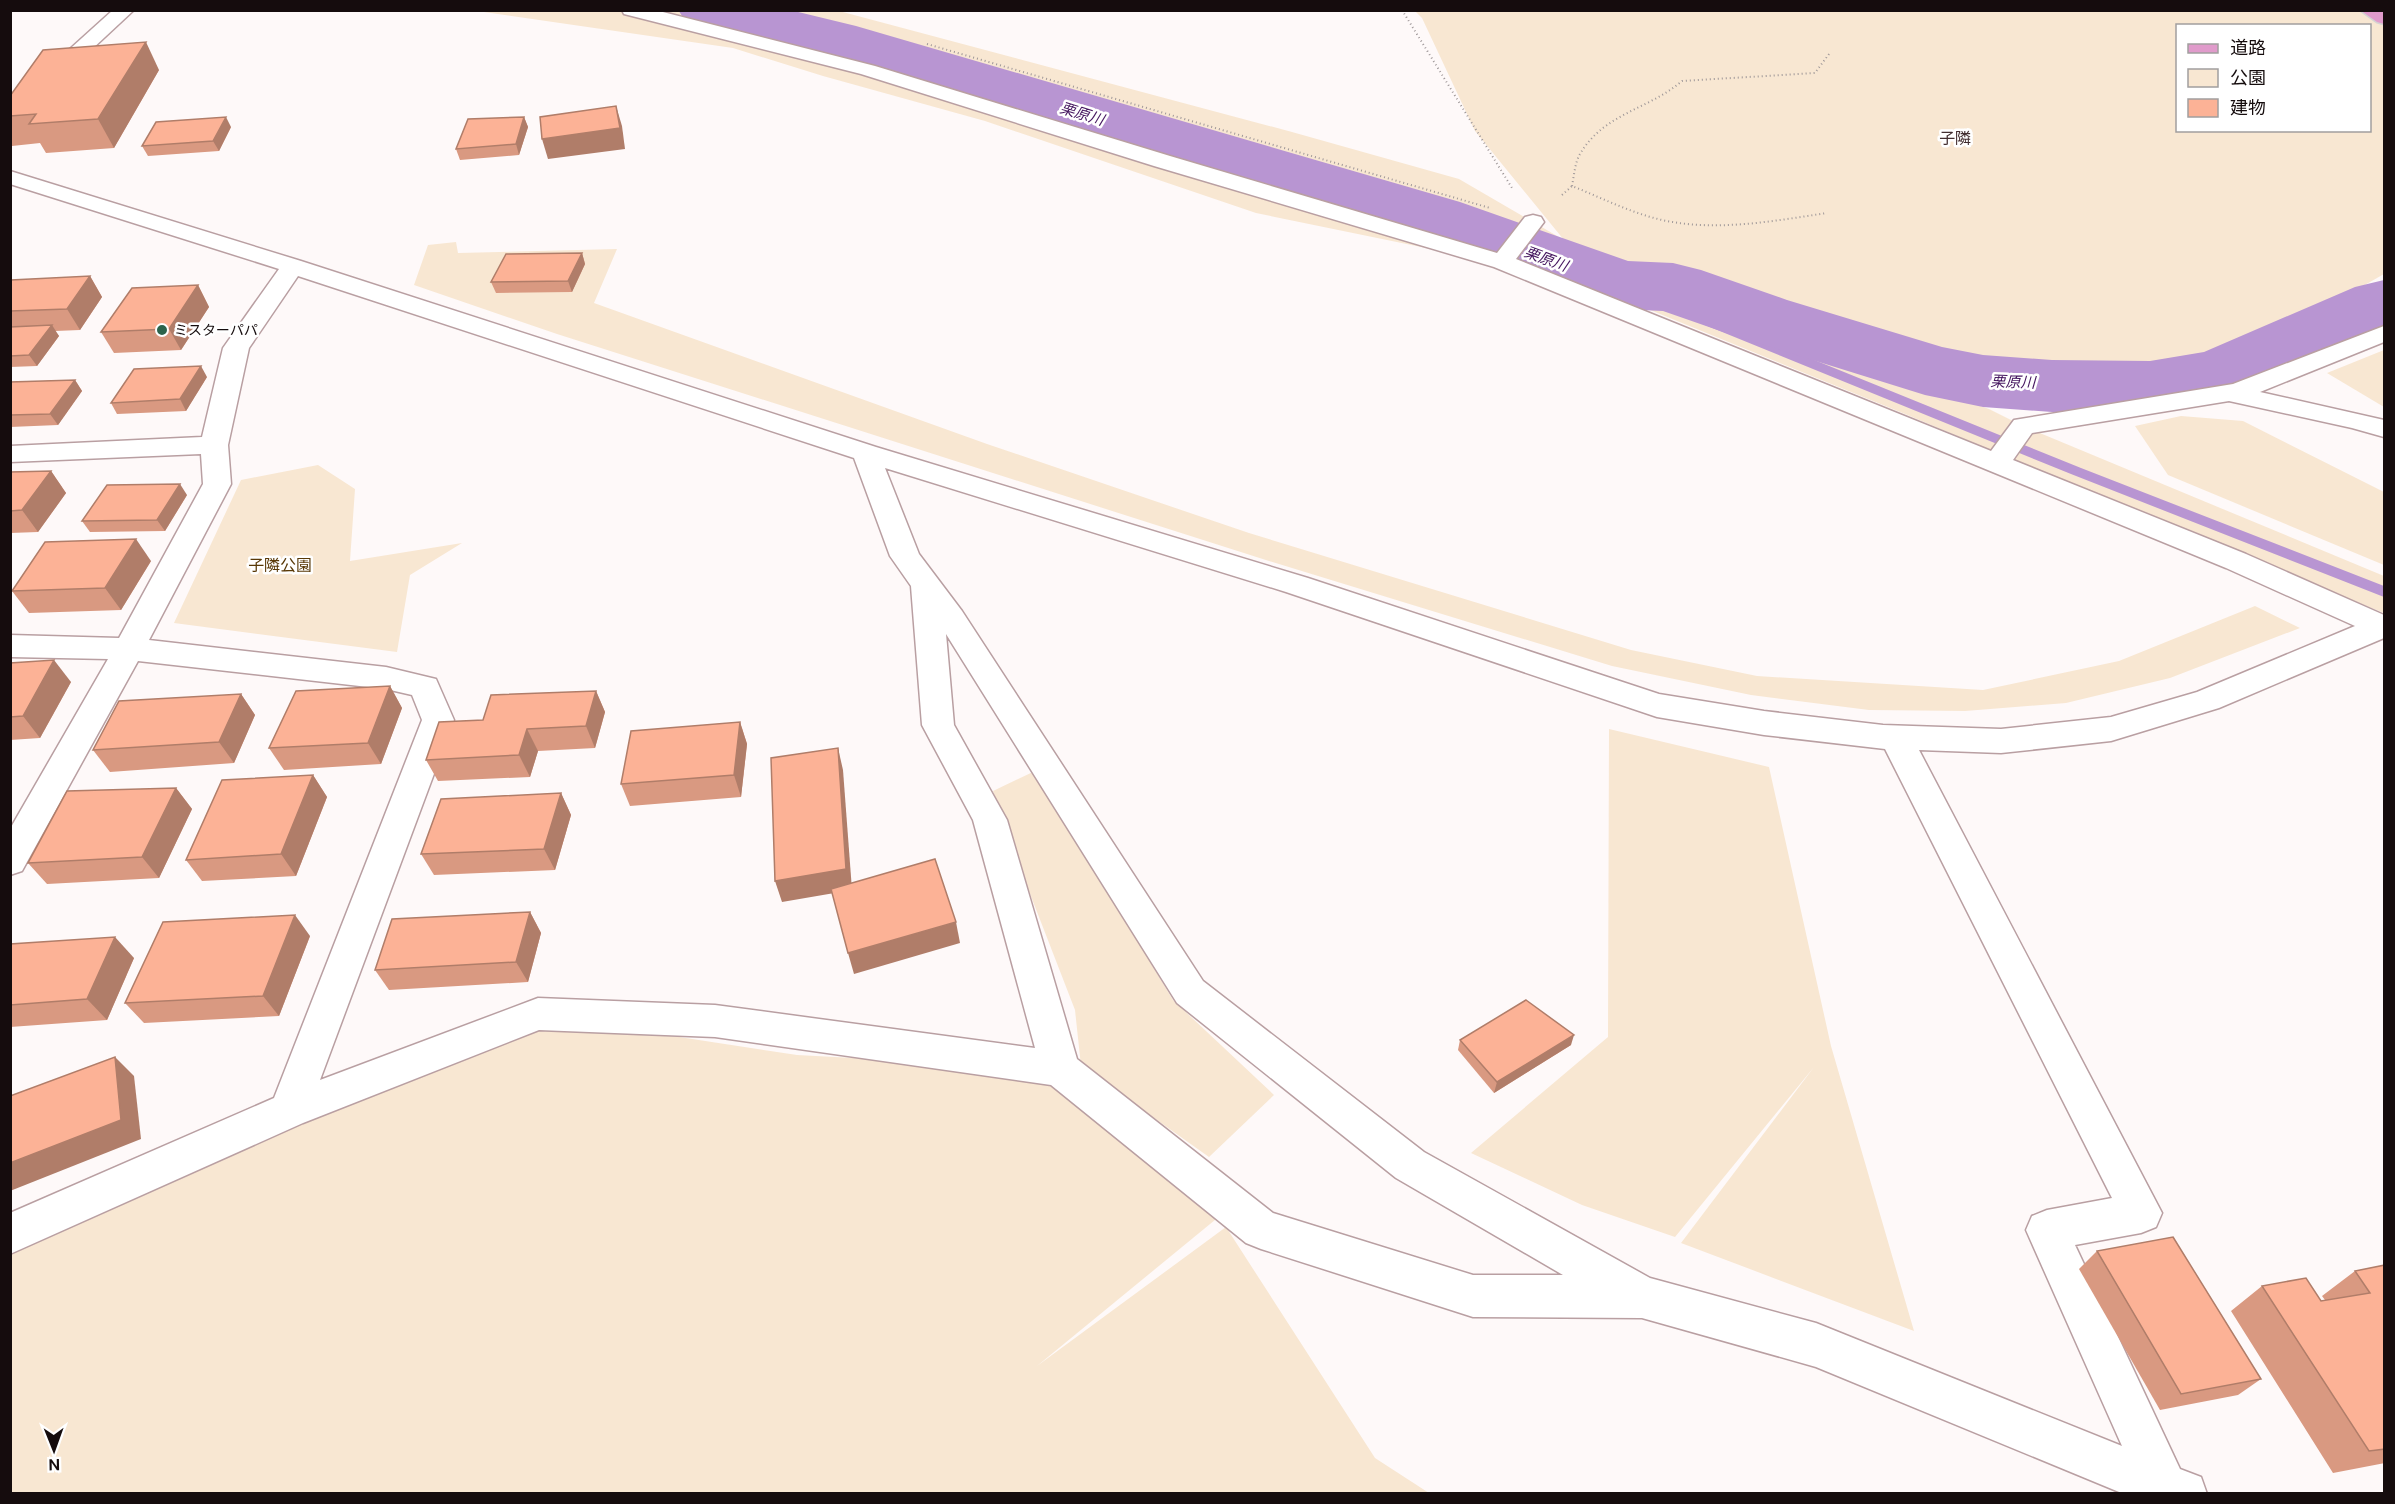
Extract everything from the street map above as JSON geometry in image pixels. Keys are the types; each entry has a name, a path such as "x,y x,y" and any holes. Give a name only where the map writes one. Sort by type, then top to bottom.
{"main road":[{"path":"2369,10 2385,18"}],"street":[{"path":"10,115 125,10"},
{"path":"631,10 868,69 1151,158 1505,258 2236,561 2384,626"},
{"path":"10,177 293,266 866,453 1297,585 1657,705 1764,723 1896,738 2001,741 2111,729 2208,700 2384,626"},
{"path":"1505,258 1530,226"},
{"path":"10,861 129,649 217,484 214,445 236,348 293,266"},
{"path":"1997,463 2024,426 2230,393 2385,333"},
{"path":"2230,393 2359,421 2385,429"},
{"path":"10,454 214,445"},
{"path":"866,453 905,556 951,618 1190,992 1410,1165 1642,1297 1816,1345 2174,1489"},
{"path":"926,584 938,726 990,820 1060,1069"},
{"path":"10,646 129,649 386,678 425,687 438,720 289,1110"},
{"path":"1896,738 2141,1214 2047,1230 2174,1489"},
{"path":"10,1234 289,1110 538,1014 716,1021 1060,1069 1261,1229 1473,1296 1642,1297"}],"path":[{"path":"1402,10 1530,226"},
{"path":"925,44 1447,193 1530,226"},
{"path":"1530,226 1572,186 1579,155 1605,124 1668,93 1682,81 1815,73 1830,54"},
{"path":"1572,186 1661,220 1714,227 1765,223 1827,213"}],"green space":[{"path":"477,11 839,11 1459,179 1564,240 1475,131 1422,18 1415,11 2384,11 2384,274 2314,314 2206,357 2134,379 2046,378 1982,372 1856,332 1754,304 1602,253 1765,313 1873,368 1989,409 2023,426 2384,576 2384,613 1572,278 1256,213 985,121 823,76 733,48"},
{"path":"456,242 458,253 617,249 594,303 987,444 1249,533 1631,650 1757,676 1983,690 2119,661 2255,606 2300,628 2170,678 2066,703 1965,711 1869,710 1751,695 1612,666 1269,561 557,334 414,285 428,245"},
{"path":"2384,350 2384,407 2327,373"},
{"path":"2181,416 2243,421 2384,492 2384,565 2168,475 2135,426"},
{"name":"子隣公園","path":"318,465 355,489 350,561 462,543 410,575 397,652 174,623 241,480"},
{"path":"1609,729 1769,767 1831,1046 1914,1331 1681,1243 1814,1067 1675,1237 1582,1205 1471,1153 1608,1037"},
{"path":"1035,771 1173,1000 1274,1095 1209,1157 1081,1066 1075,1010 993,791"},
{"path":"521,1021 640,1031 797,1055 1060,1069 1232,1206 1037,1366 1226,1227 1375,1458 1429,1493 11,1493 10,1239"}],"building":[{"path":"146,42 98,119 29,124 36,114 10,116 10,96 43,50"},
{"path":"616,106 620,128 542,139 540,117"},
{"path":"226,117 213,141 142,146 156,122"},
{"path":"524,117 516,144 456,149 468,119"},
{"path":"582,253 568,281 491,282 506,254"},
{"path":"90,276 67,309 10,311 11,280"},
{"path":"198,285 169,329 101,332 132,288"},
{"path":"52,325 29,355 10,356 10,327"},
{"path":"201,366 180,399 111,403 134,369"},
{"path":"75,380 50,414 10,415 10,382"},
{"path":"51,471 22,510 10,511 10,472"},
{"path":"180,484 157,520 82,521 107,485"},
{"path":"136,539 105,588 12,591 45,542"},
{"path":"54,660 23,716 10,717 10,663"},
{"path":"390,686 368,743 269,748 296,691"},
{"path":"596,691 586,726 527,729 519,755 426,760 439,722 483,720 491,695"},
{"path":"241,694 219,742 93,750 119,701"},
{"path":"740,722 734,775 621,784 631,731"},
{"path":"838,748 846,869 775,881 771,758"},
{"path":"313,775 281,854 186,860 222,780"},
{"path":"176,788 142,857 28,863 67,791"},
{"path":"561,793 544,849 421,854 441,799"},
{"path":"935,859 956,922 848,953 831,889"},
{"path":"530,912 516,962 375,970 392,919"},
{"path":"295,915 263,996 125,1003 163,922"},
{"path":"115,937 87,999 10,1005 10,944"},
{"path":"1526,1000 1574,1035 1497,1082 1460,1040"},
{"path":"115,1057 121,1120 10,1163 10,1096"},
{"path":"2173,1237 2261,1379 2181,1394 2097,1251"},
{"path":"2385,1265 2385,1449 2369,1451 2262,1286 2306,1278 2321,1301 2370,1293 2355,1271"}],"waterway":[{"name":"栗原川","path":"709,10 833,40 1433,218 1619,285 1673,287 1758,317 1925,369 1983,381 2052,386 2150,387 2225,374 2384,304"},
{"path":"1619,285 2076,471 2384,592"}],"place":[{"name":"ミスターパパ","path":"162,330"}],"district":[{"name":"子隣","path":"1955,138"}]}
